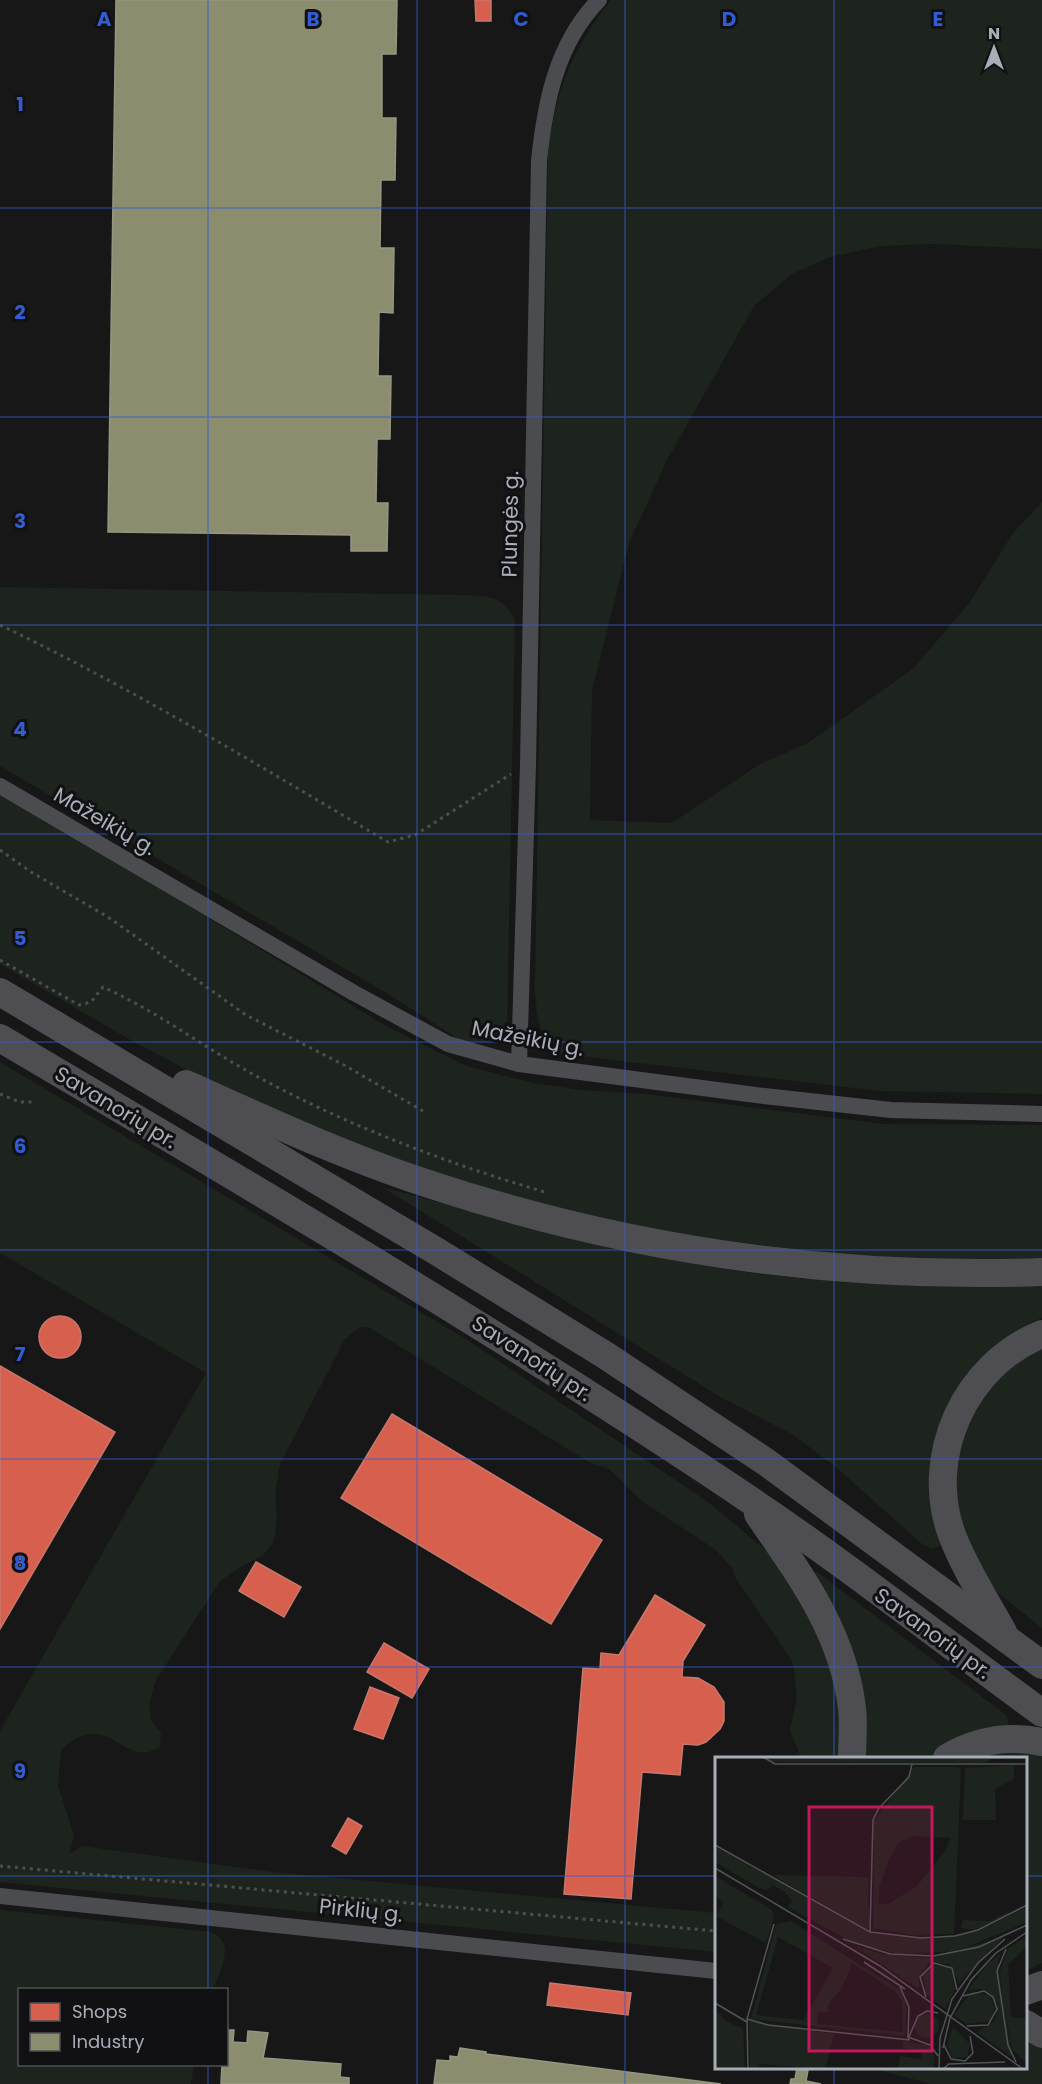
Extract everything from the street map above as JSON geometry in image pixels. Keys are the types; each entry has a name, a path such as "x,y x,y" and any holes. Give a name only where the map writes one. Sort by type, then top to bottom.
{"highway":[{"name":"Savanorių pr.","path":"0,992 605,1355 766,1462 1042,1665"},
{"path":"71,1034 267,1120 371,1162 436,1187 554,1221 685,1249 796,1265 902,1272 1042,1272"},
{"name":"Savanorių pr.","path":"0,1038 461,1313 747,1498 1042,1713"},
{"path":"1007,1640 952,1534 943,1491 945,1452 957,1415 984,1375 1010,1352 1042,1334"},
{"path":"747,1498 825,1615 842,1655 852,1708 852,1757"},
{"path":"949,1757 971,1744 1003,1738 1042,1743"},
{"path":"1027,1991 1042,1985"},
{"path":"1027,2025 1042,2034"}],"street":[{"name":"Plungės g.","path":"519,1064 528,764 540,151 544,109 554,74 570,41 599,0"},
{"name":"Mažeikių g.","path":"0,786 420,1031 448,1044 519,1064 891,1110 1042,1114"},
{"name":"Pirklių g.","path":"0,1896 715,1971"}],"path":[{"path":"0,625 61,655 213,739 388,842 415,835 528,764"},
{"path":"0,850 31,872 108,917 246,1015 345,1065 423,1111"},
{"path":"0,960 79,1005 91,1002 103,987 261,1079 327,1111 440,1160 555,1195"},
{"path":"0,1094 20,1102 33,1102"},
{"path":"0,1866 715,1931"}],"shaded area":[{"path":"611,0 1042,0 1042,249 934,244 880,246 830,257 792,274 754,306 667,460 629,543 592,691 590,820 672,823 760,764 808,743 914,668 970,602 1013,533 1042,502 1042,1094 880,1091 561,1054 543,1033 538,1016 535,988 548,152 555,109 568,71 586,35"},
{"path":"0,587 463,595 488,597 504,605 515,620 507,1022 500,1036 487,1041 462,1041 388,994 0,766"},
{"path":"0,796 109,857 386,1026 466,1066 533,1083 581,1090 645,1094 883,1124 1042,1125 1042,1261 912,1266 593,1222 400,1164 232,1094 127,1038 0,964"},
{"path":"0,1062 466,1339 708,1502 775,1558 834,1662 845,1757 801,1757 790,1730 797,1699 794,1668 790,1658 735,1577 733,1569 716,1550 643,1502 608,1468 594,1465 368,1327 360,1327 345,1339 280,1464 275,1493 277,1517 274,1542 262,1556 220,1581 156,1680 149,1704 151,1720 161,1733 160,1746 148,1752 137,1752 104,1736 92,1734 78,1738 61,1750 58,1785 74,1836 69,1854 82,1846 272,1872 715,1913 715,1952 0,1882 0,1731 206,1373 0,1253"},
{"path":"382,1187 612,1247 752,1273 824,1280 1042,1284 1042,1318 1000,1343 981,1360 951,1401 940,1424 933,1448 930,1481 941,1545 933,1549 923,1545 837,1468 792,1434 722,1398"},
{"path":"1042,1344 1042,1628 997,1592 972,1561 950,1487 967,1414 990,1381"},
{"path":"817,1572 1006,1715 1009,1724 1004,1728 953,1743 931,1757 860,1757 813,1573"},
{"path":"1001,1747 1042,1755 1042,1963 1027,1970 1027,1757 966,1757"},
{"path":"0,1910 211,1932 223,1943 224,1958 213,1988 18,1988 18,2066 194,2066 191,2084 0,2084"},
{"path":"1027,2036 1042,2044 1042,2084 931,2084 875,2069 1027,2069"}],"building: Shops":[{"path":"475,0 491,0 491,21 476,21"},
{"path":"60,1316 68,1317 75,1322 80,1329 80,1345 75,1352 68,1357 60,1358 52,1357 45,1352 40,1345 39,1337 40,1329 45,1322 52,1317"},
{"path":"0,1366 115,1432 0,1629"},
{"path":"392,1414 602,1540 551,1624 341,1498"},
{"path":"256,1562 301,1587 284,1617 239,1591"},
{"path":"655,1595 705,1625 683,1661 682,1677 698,1678 714,1687 724,1702 724,1721 720,1729 706,1742 698,1745 683,1744 680,1775 642,1772 631,1899 564,1894 583,1668 600,1669 601,1653 619,1655"},
{"path":"384,1643 429,1669 412,1698 367,1672"},
{"path":"370,1687 399,1698 383,1739 354,1729"},
{"path":"348,1818 362,1826 346,1854 332,1846"},
{"path":"550,1983 631,1993 628,2015 547,2005"}],"building: Industry":[{"path":"116,0 397,0 396,54 382,54 382,118 396,118 395,180 381,180 380,248 394,248 393,313 379,312 378,376 391,376 390,439 377,439 376,503 388,503 387,551 351,551 351,535 108,532"},
{"path":"228,2030 234,2030 233,2042 247,2043 248,2031 268,2033 263,2058 341,2064 340,2077 349,2078 349,2084 221,2084 222,2066 228,2066"},
{"path":"460,2048 486,2052 486,2054 721,2084 434,2084 437,2060 450,2061 450,2056 458,2057"},
{"path":"797,2069 808,2070 806,2081 821,2084 790,2084 791,2079 795,2079"}]}
